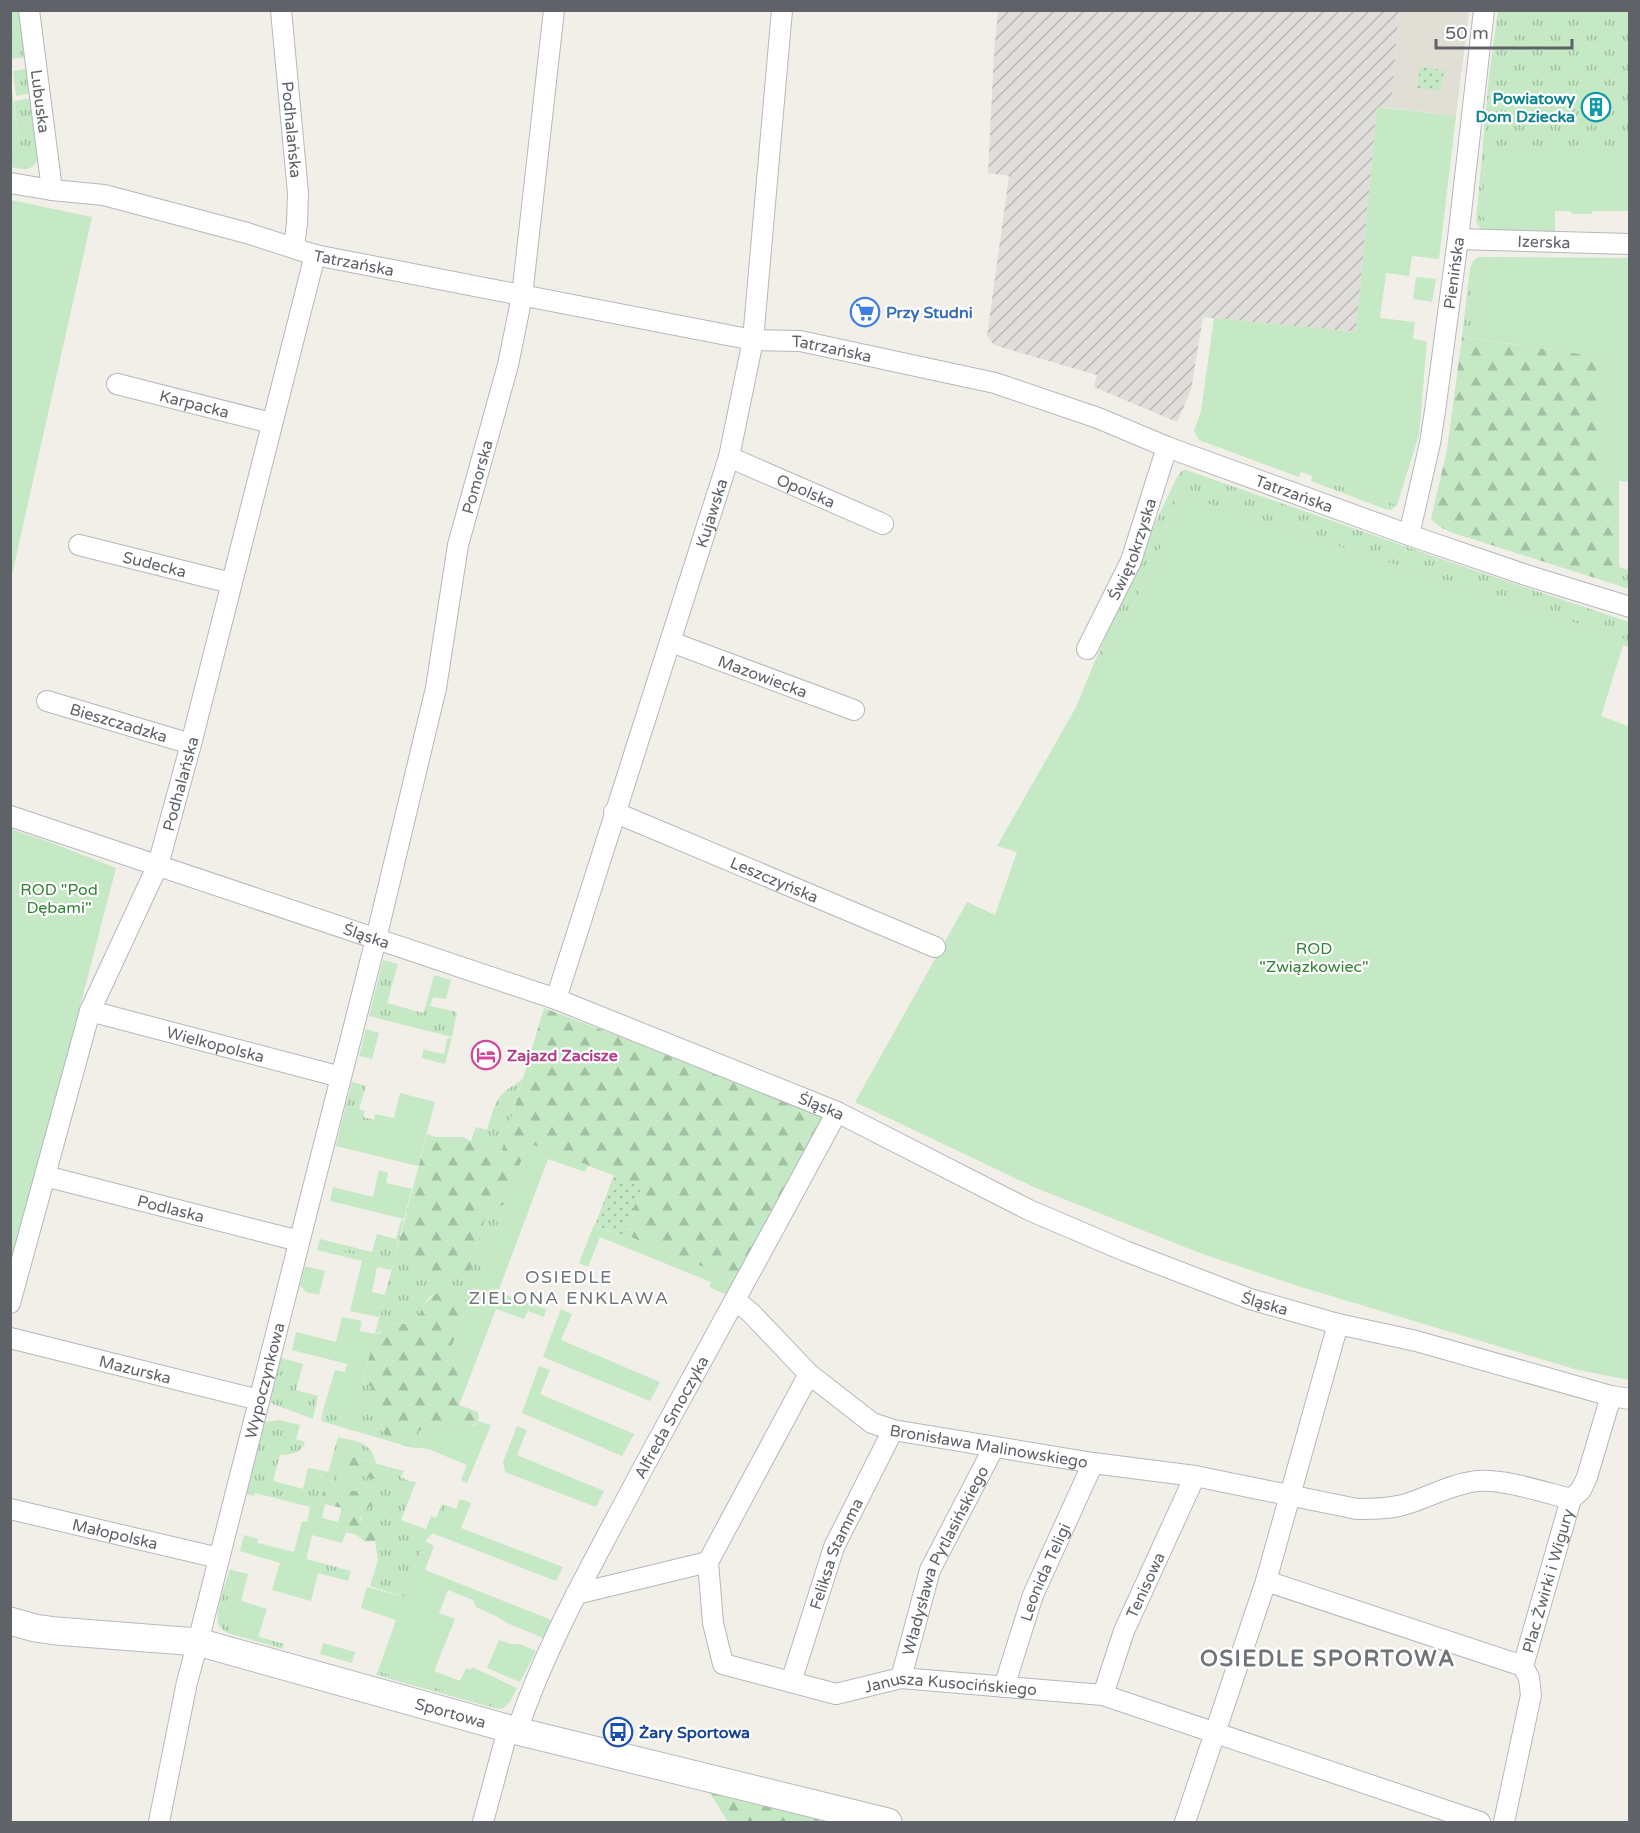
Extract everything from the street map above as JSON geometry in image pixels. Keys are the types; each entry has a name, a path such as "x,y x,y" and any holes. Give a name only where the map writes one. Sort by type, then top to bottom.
{"street":[{"name":"Lubuska","path":"29,10 52,190"},
{"name":"Podhalańska","path":"281,10 298,193 294,247"},
{"name":"Pomorska","path":"376,939 436,688 458,544 508,365 522,296 554,10"},
{"name":"Kujawska","path":"556,999 729,457 753,340 782,10"},
{"name":"Pienińska","path":"1409,535 1430,443 1458,239 1484,10"},
{"name":"Tatrzańska","path":"10,183 104,195 294,247 315,255 753,340 800,341 995,383 1098,418 1167,447 1409,535 1629,607"},
{"name":"Izerska","path":"1458,239 1629,244"},
{"name":"Podhalańska","path":"10,1303 90,1011 158,865 315,255"},
{"name":"Karpacka","path":"117,384 272,423"},
{"name":"Świętokrzyska","path":"1088,649 1131,561 1167,447"},
{"name":"Opolska","path":"729,457 883,524"},
{"name":"Sudecka","path":"79,545 231,583"},
{"name":"Mazowiecka","path":"671,642 854,710"},
{"name":"Bieszczadzka","path":"47,701 191,744"},
{"name":"Leszczyńska","path":"615,813 935,947"},
{"name":"Śląska","path":"10,816 556,999 837,1112 1029,1210 1125,1251 1250,1299 1338,1324 1416,1341 1620,1398"},
{"name":"Wypoczynkowa","path":"159,1822 187,1682 376,939"},
{"name":"Wielkopolska","path":"90,1011 341,1077"},
{"name":"Alfreda Smoczyka","path":"483,1822 513,1730 576,1594 837,1112"},
{"name":"Podlaska","path":"45,1176 299,1241"},
{"name":"Bronisława Malinowskiego","path":"735,1300 751,1313 809,1374 872,1423 892,1430 1093,1463 1195,1476 1357,1509 1401,1506 1458,1485 1492,1480 1571,1499"},
{"path":"1185,1822 1266,1581 1338,1324"},
{"name":"Mazurska","path":"10,1338 259,1400"},
{"path":"576,1594 708,1562 809,1374"},
{"name":"Plac Żwirki i Wigury","path":"1504,1822 1531,1695 1529,1678 1523,1666 1571,1499 1581,1490 1620,1398"},
{"name":"Feliksa Stamma","path":"791,1682 834,1547 892,1430"},
{"name":"Władysława Pytlasińskiego","path":"901,1678 930,1569 994,1447"},
{"name":"Leonida Teligi","path":"1004,1687 1033,1595 1093,1463"},
{"name":"Tenisowa","path":"1102,1695 1124,1631 1195,1476"},
{"name":"Małopolska","path":"10,1509 219,1558"},
{"name":"Janusza Kusocińskiego","path":"708,1562 713,1623 723,1664 836,1694 901,1678 1102,1695 1480,1822"},
{"name":"Plac Żwirki i Wigury","path":"1266,1581 1523,1666"},
{"name":"Sportowa","path":"10,1621 35,1628 74,1633 198,1642 513,1730 888,1822"}],"shaded area":[{"path":"998,11 1399,11 1391,108 1377,107 1356,332 1203,317 1191,390 1177,422 1094,387 1097,375 994,345 987,336 1009,176 988,173"},
{"path":"1399,11 1469,11 1456,116 1391,108"}],"green space":[{"path":"10,11 21,11 27,57 11,59"},
{"path":"1498,11 1629,11 1629,154 1486,154 1482,214 1491,230 1481,229 1476,222 1489,76"},
{"path":"1420,67 1444,70 1441,91 1417,88"},
{"path":"29,68 33,93 16,96 13,71"},
{"path":"10,75 19,143 11,141"},
{"path":"33,98 38,159 33,166 27,169 11,167 10,141 19,142 14,101"},
{"path":"1377,107 1456,116 1439,259 1412,256 1409,276 1386,273 1380,318 1415,322 1413,339 1427,341 1419,435 1397,505 1301,472 1299,477 1199,440 1194,431 1201,411 1214,318 1356,332"},
{"path":"1486,154 1629,154 1629,211 1592,211 1592,214 1572,214 1571,211 1555,211 1555,232 1491,230 1482,214"},
{"path":"10,200 92,217 11,579"},
{"path":"1478,257 1493,257 1478,276 1471,338 1462,337 1470,268"},
{"path":"1493,257 1629,258 1629,482 1603,479 1602,357 1471,338 1478,276"},
{"path":"1416,277 1436,279 1432,302 1413,299"},
{"path":"1462,337 1602,357 1603,479 1619,481 1619,567 1614,584 1453,533 1440,527 1431,519 1447,450"},
{"path":"1186,470 1629,622 1630,647 1623,645 1624,639 1178,494 1152,572 1108,644 1075,709 1137,561 1177,477"},
{"path":"1312,476 1397,505 1391,510 1385,509 1311,481"},
{"name":"ROD \"Związkowiec\"","path":"1178,494 1625,639 1601,716 1630,727 1629,1380 1578,1370 1298,1286 1200,1253 1036,1188 855,1102 967,902 995,915 1017,852 997,846 1075,709 1108,644 1152,572"},
{"path":"1619,567 1629,570 1629,589 1614,584"},
{"name":"ROD \"Pod Dębami\"","path":"11,829 116,868 11,1264"},
{"path":"383,960 398,964 387,1003 423,1013 426,1005 457,1012 452,1037 369,1016"},
{"path":"434,975 451,980 446,999 433,997 430,1006 426,1005"},
{"path":"544,1008 827,1115 737,1281 623,1234 642,1186 528,1143 505,1204 490,1210 486,1215 470,1271 465,1275 432,1273 415,1263 396,1260 427,1134 436,1137 463,1137 501,1153"},
{"path":"366,1029 379,1033 372,1059 359,1056"},
{"path":"452,1037 445,1064 422,1058 424,1047 425,1050 444,1054 447,1039"},
{"path":"523,1078 501,1153 471,1141 476,1127 487,1130 500,1097"},
{"path":"352,1082 366,1086 359,1109 365,1111 363,1117 374,1120 358,1120 344,1113"},
{"path":"400,1093 435,1102 418,1166 336,1146 344,1113 361,1121 374,1120 375,1114 394,1118"},
{"path":"528,1143 588,1165 585,1172 548,1159 498,1292 546,1309 544,1317 528,1311 524,1319 496,1309 473,1369 467,1363 456,1359 450,1351"},
{"path":"379,1170 388,1173 386,1183 412,1189 404,1219 330,1201 333,1187 373,1197"},
{"path":"614,1175 642,1186 623,1236 595,1225"},
{"path":"505,1204 469,1301 446,1294 435,1294 426,1301 414,1321 394,1324 375,1334 393,1264 318,1246 320,1239 372,1252 377,1234 396,1239 401,1221 404,1219 396,1260 415,1263 432,1273 465,1275 470,1271 486,1215 490,1210"},
{"path":"594,1225 622,1236 626,1235 734,1280 727,1295 709,1287 711,1282 600,1237 588,1267 579,1263"},
{"path":"318,1246 393,1264 391,1270 377,1267 372,1292 385,1295 379,1317 350,1311 362,1261 317,1250"},
{"path":"305,1266 325,1271 319,1295 306,1292 300,1285"},
{"path":"438,1293 469,1301 450,1351 456,1359 467,1363 473,1369 459,1405 478,1412 477,1423 470,1427 449,1426 438,1422 406,1436 387,1436 378,1428 379,1413 371,1387 363,1381 375,1334 380,1333 386,1326 411,1322 419,1315 429,1299"},
{"path":"561,1309 572,1314 561,1340 660,1382 650,1401 543,1357"},
{"path":"342,1317 362,1321 360,1331 375,1334 353,1418 323,1410 335,1370 345,1372 347,1364 292,1350 296,1332 336,1342"},
{"path":"281,1358 303,1364 296,1390 318,1396 313,1419 270,1403"},
{"path":"539,1366 550,1370 540,1394 634,1434 622,1456 522,1413"},
{"path":"362,1381 371,1387 380,1413 377,1422 406,1436 420,1431 413,1448 321,1421 323,1410 353,1418"},
{"path":"279,1420 300,1425 296,1439 305,1442 298,1451 280,1455 273,1481 303,1489 308,1468 329,1472 318,1509 255,1493 254,1496 246,1494 265,1422"},
{"path":"478,1421 491,1425 467,1483 461,1480 467,1465 428,1449 413,1448 420,1431 429,1424 438,1422 449,1426 470,1427 476,1425"},
{"path":"517,1426 527,1430 517,1455 604,1491 596,1507 505,1472 503,1462"},
{"path":"338,1437 367,1446 376,1463 334,1451"},
{"path":"334,1451 388,1467 379,1479 342,1471 335,1473 332,1481 333,1485 338,1488 363,1493 372,1498 373,1505 363,1511 360,1518 377,1536 375,1541 365,1542 357,1535 336,1530 342,1508 320,1503"},
{"path":"388,1467 404,1471 401,1477 416,1482 401,1520 426,1529 431,1516 436,1518 442,1504 456,1509 425,1541 404,1597 370,1586 378,1560 375,1541 377,1536 363,1522 361,1516 363,1511 370,1507 372,1498 363,1493 333,1485 333,1477 341,1470 373,1479 387,1472"},
{"path":"460,1499 471,1503 461,1528 563,1567 556,1581 432,1533 456,1509"},
{"path":"320,1503 325,1504 322,1518 338,1522 336,1529 346,1532 342,1543 312,1535 304,1569 318,1573 311,1601 272,1590 280,1563 240,1551 244,1535 258,1539 257,1543 294,1552 302,1521 307,1522 310,1507 318,1509"},
{"path":"425,1541 434,1546 425,1570 554,1621 546,1639 507,1623 476,1607 473,1600 448,1590 439,1613 455,1619 434,1671 460,1681 466,1668 471,1670 472,1667 517,1688 510,1702 502,1707 378,1671 396,1620 361,1608 367,1587 404,1597"},
{"path":"306,1559 351,1571 348,1581 303,1569"},
{"path":"230,1569 235,1571 225,1609 240,1631 284,1644 283,1649 228,1633 218,1623 221,1596"},
{"path":"235,1571 248,1574 241,1601 267,1609 258,1637 240,1631 225,1610"},
{"path":"499,1640 520,1644 536,1651 520,1682 487,1668"},
{"path":"323,1643 355,1652 352,1663 320,1654"},
{"path":"378,1671 502,1707 510,1702 502,1709 494,1708 376,1675"},
{"path":"706,1787 847,1822 728,1822"}],"place":[{"name":"Powiatowy Dom Dziecka","path":"1596,107"},
{"name":"Przy Studni","path":"865,312"},
{"name":"Zajazd Zacisze","path":"486,1055"},
{"name":"Żary Sportowa","path":"618,1732"}],"district":[{"name":"OSIEDLE ZIELONA ENKLAWA","path":"569,1287"},
{"name":"OSIEDLE SPORTOWA","path":"1328,1658"}]}
